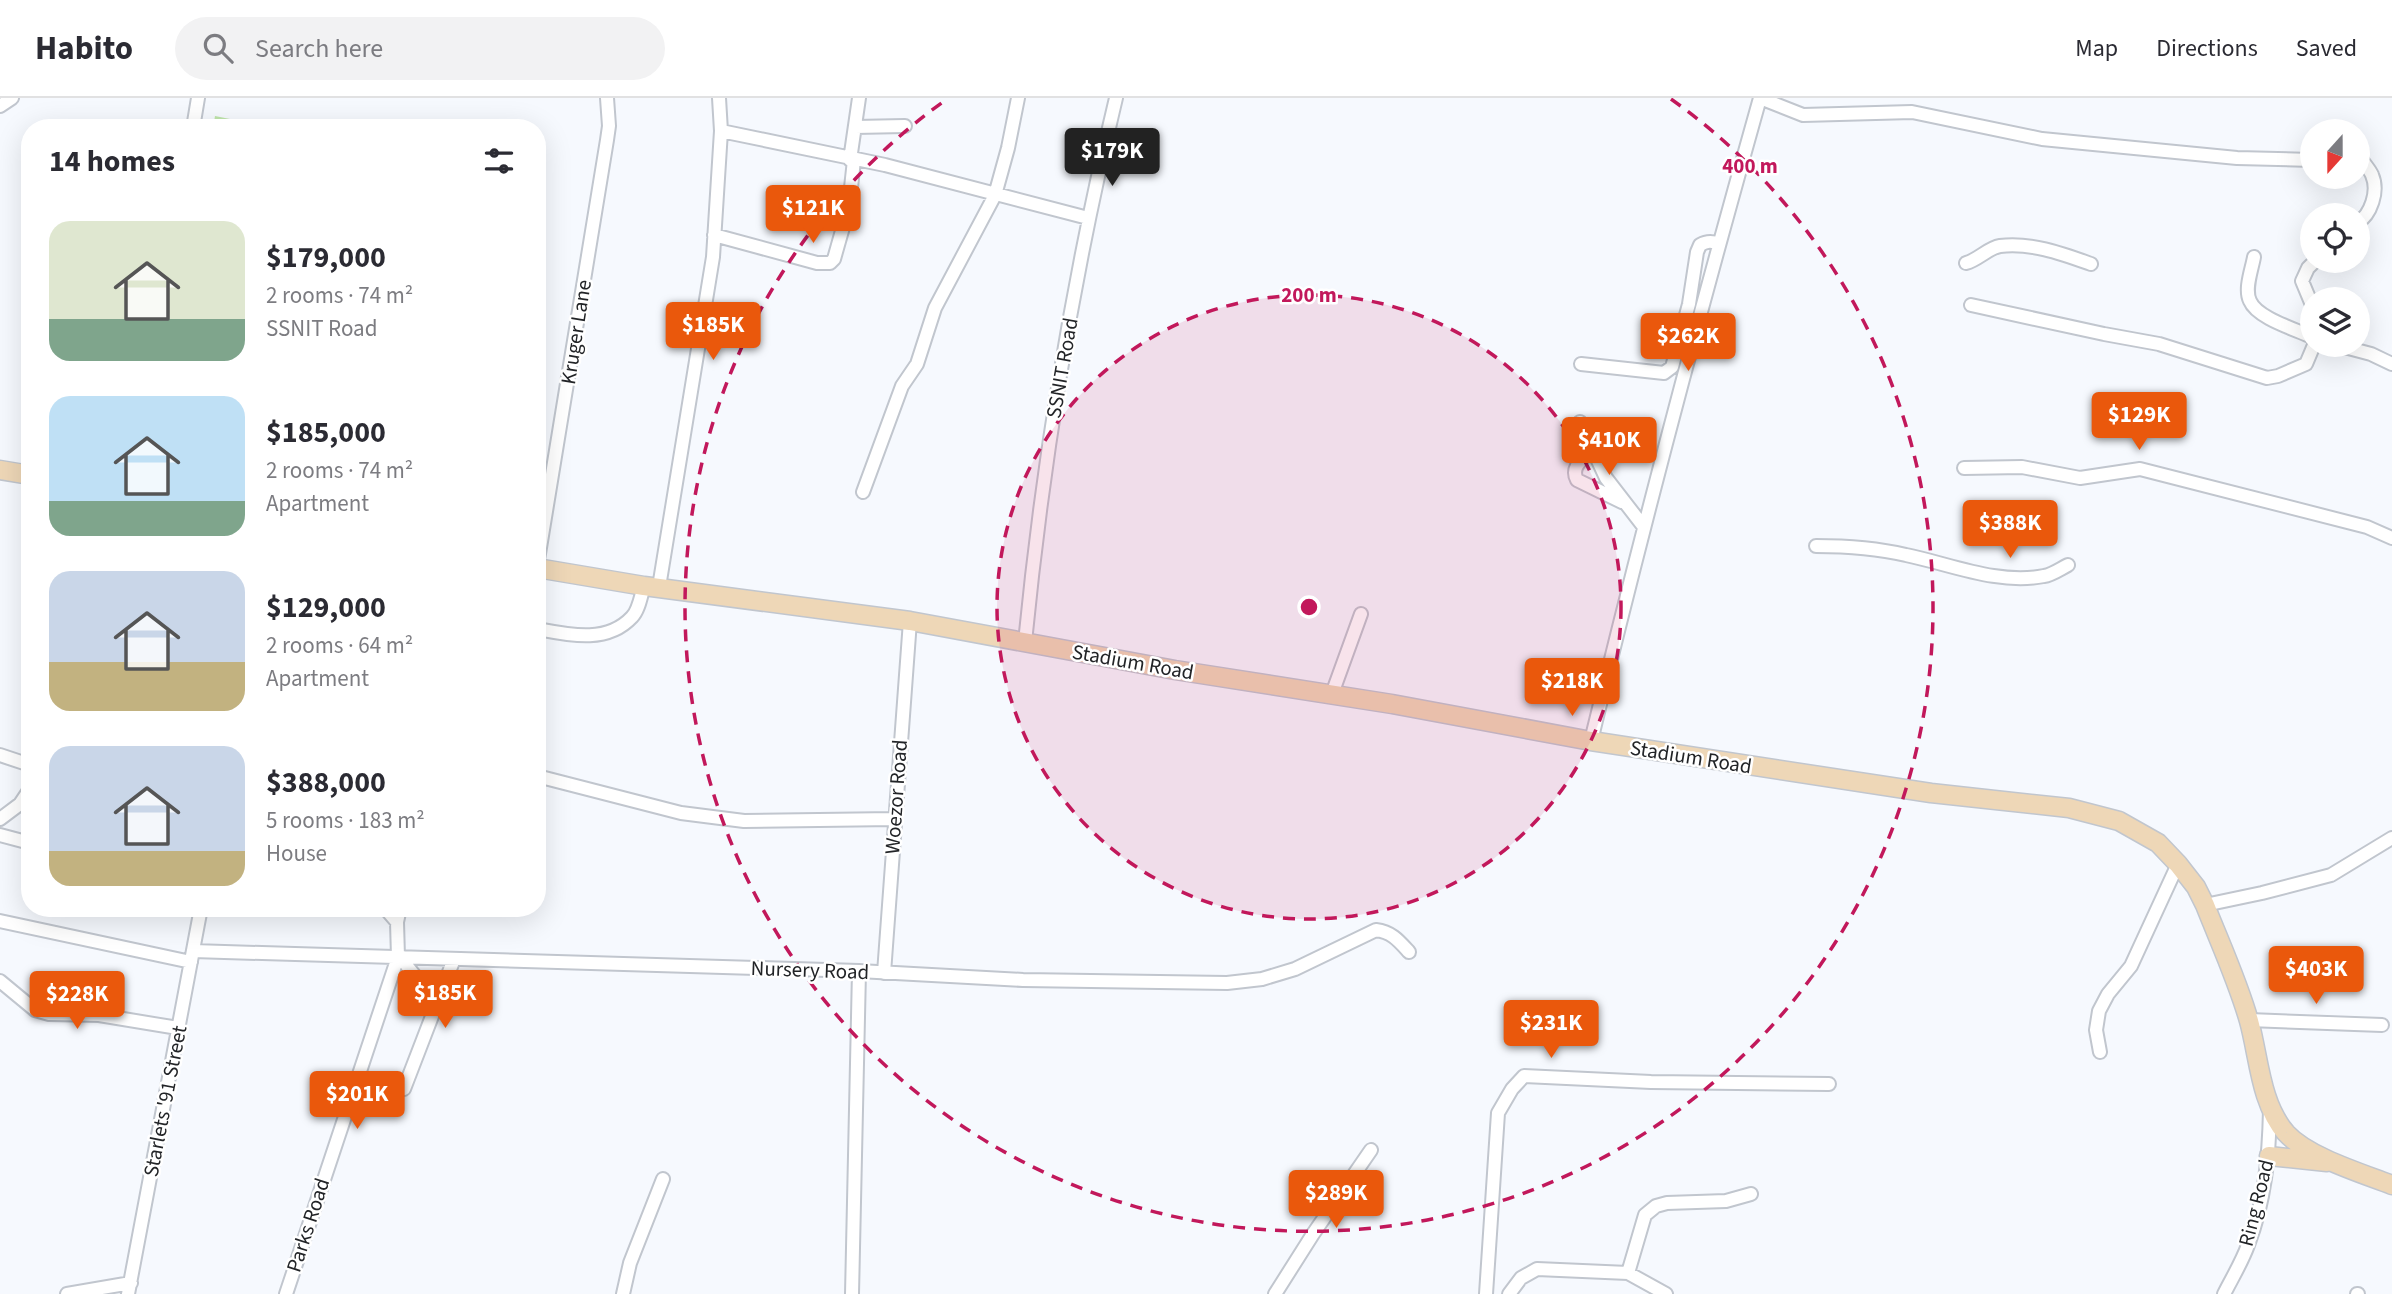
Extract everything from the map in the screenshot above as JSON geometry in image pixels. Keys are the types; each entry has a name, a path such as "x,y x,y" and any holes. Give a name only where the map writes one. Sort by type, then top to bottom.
{"main road":[{"path":"0,470 21,474"},
{"name":"Stadium Road","path":"546,569 651,587 910,621 1175,670 1392,704 1591,741 1931,793 2069,808 2119,821 2158,843 2196,887 2249,1020 2270,1108 2285,1132 2334,1163 2392,1185"},
{"path":"2269,1156 2334,1163"}],"street":[{"path":"0,106 12,98"},
{"path":"194,119 198,98"},
{"name":"Kruger Lane","path":"546,512 607,140 607,98"},
{"path":"546,630 579,636 610,633 634,616 651,587 713,257 720,131 719,98"},
{"path":"715,235 817,263 830,263 846,221 859,98"},
{"path":"863,492 902,386 917,364 935,308 995,195 1018,98"},
{"name":"SSNIT Road","path":"1025,642 1036,530 1088,218 1116,98"},
{"path":"1591,741 1644,527 1760,98 1802,115 1912,112 2042,139 2238,158 2300,160"},
{"path":"855,127 905,126"},
{"path":"720,131 911,172 1088,218"},
{"path":"2370,172 2374,178 2374,197 2370,206"},
{"path":"1581,364 1664,373 1672,367 1689,304 1697,252 1700,245 1706,242 1719,244"},
{"path":"1966,263 1998,246 2023,246 2054,251 2091,264"},
{"path":"2254,257 2248,287 2249,300 2257,310 2300,332"},
{"path":"1971,304 2159,344 2267,379 2306,364 2309,357"},
{"path":"2370,354 2392,364"},
{"path":"1580,422 1606,478 1644,527"},
{"path":"1591,450 1575,467 1577,480 1626,503"},
{"path":"1964,468 2022,467 2080,478 2140,469 2367,527 2392,538"},
{"path":"1816,546 1856,546 1907,555 1954,568 2015,578 2046,576 2068,565"},
{"path":"1332,694 1361,614"},
{"name":"Woezor Road","path":"884,973 910,621"},
{"path":"0,755 21,762"},
{"path":"546,778 681,813 744,821 894,820"},
{"path":"0,819 21,802"},
{"path":"0,835 21,841"},
{"path":"2205,905 2331,875 2392,838"},
{"path":"2100,1052 2096,1030 2099,1011 2131,966 2178,864"},
{"name":"Starlets '91 Street","path":"130,1288 199,917"},
{"path":"393,917 397,922"},
{"path":"398,917 400,957 437,1003"},
{"name":"Nursery Road","path":"0,921 192,956 400,957 859,971 1023,980 1227,984 1262,979 1295,969 1376,930 1386,931 1394,936 1409,952"},
{"name":"Parks Road","path":"286,1294 400,957"},
{"path":"404,1089 454,959"},
{"path":"852,1294 859,971"},
{"path":"0,981 35,1010 99,1015 178,1028"},
{"path":"2249,1020 2382,1025"},
{"path":"1486,1294 1498,1113 1511,1089 1524,1076 1651,1082 1829,1084"},
{"name":"Ring Road","path":"2224,1294 2248,1246 2266,1183 2270,1108"},
{"path":"1275,1294 1371,1150"},
{"path":"623,1294 630,1263 663,1179"},
{"path":"1628,1273 1645,1215 1656,1206 1667,1203 1726,1201 1751,1194"},
{"path":"1510,1294 1521,1278 1538,1269 1628,1273 1666,1294"},
{"path":"67,1294 130,1288"}]}
